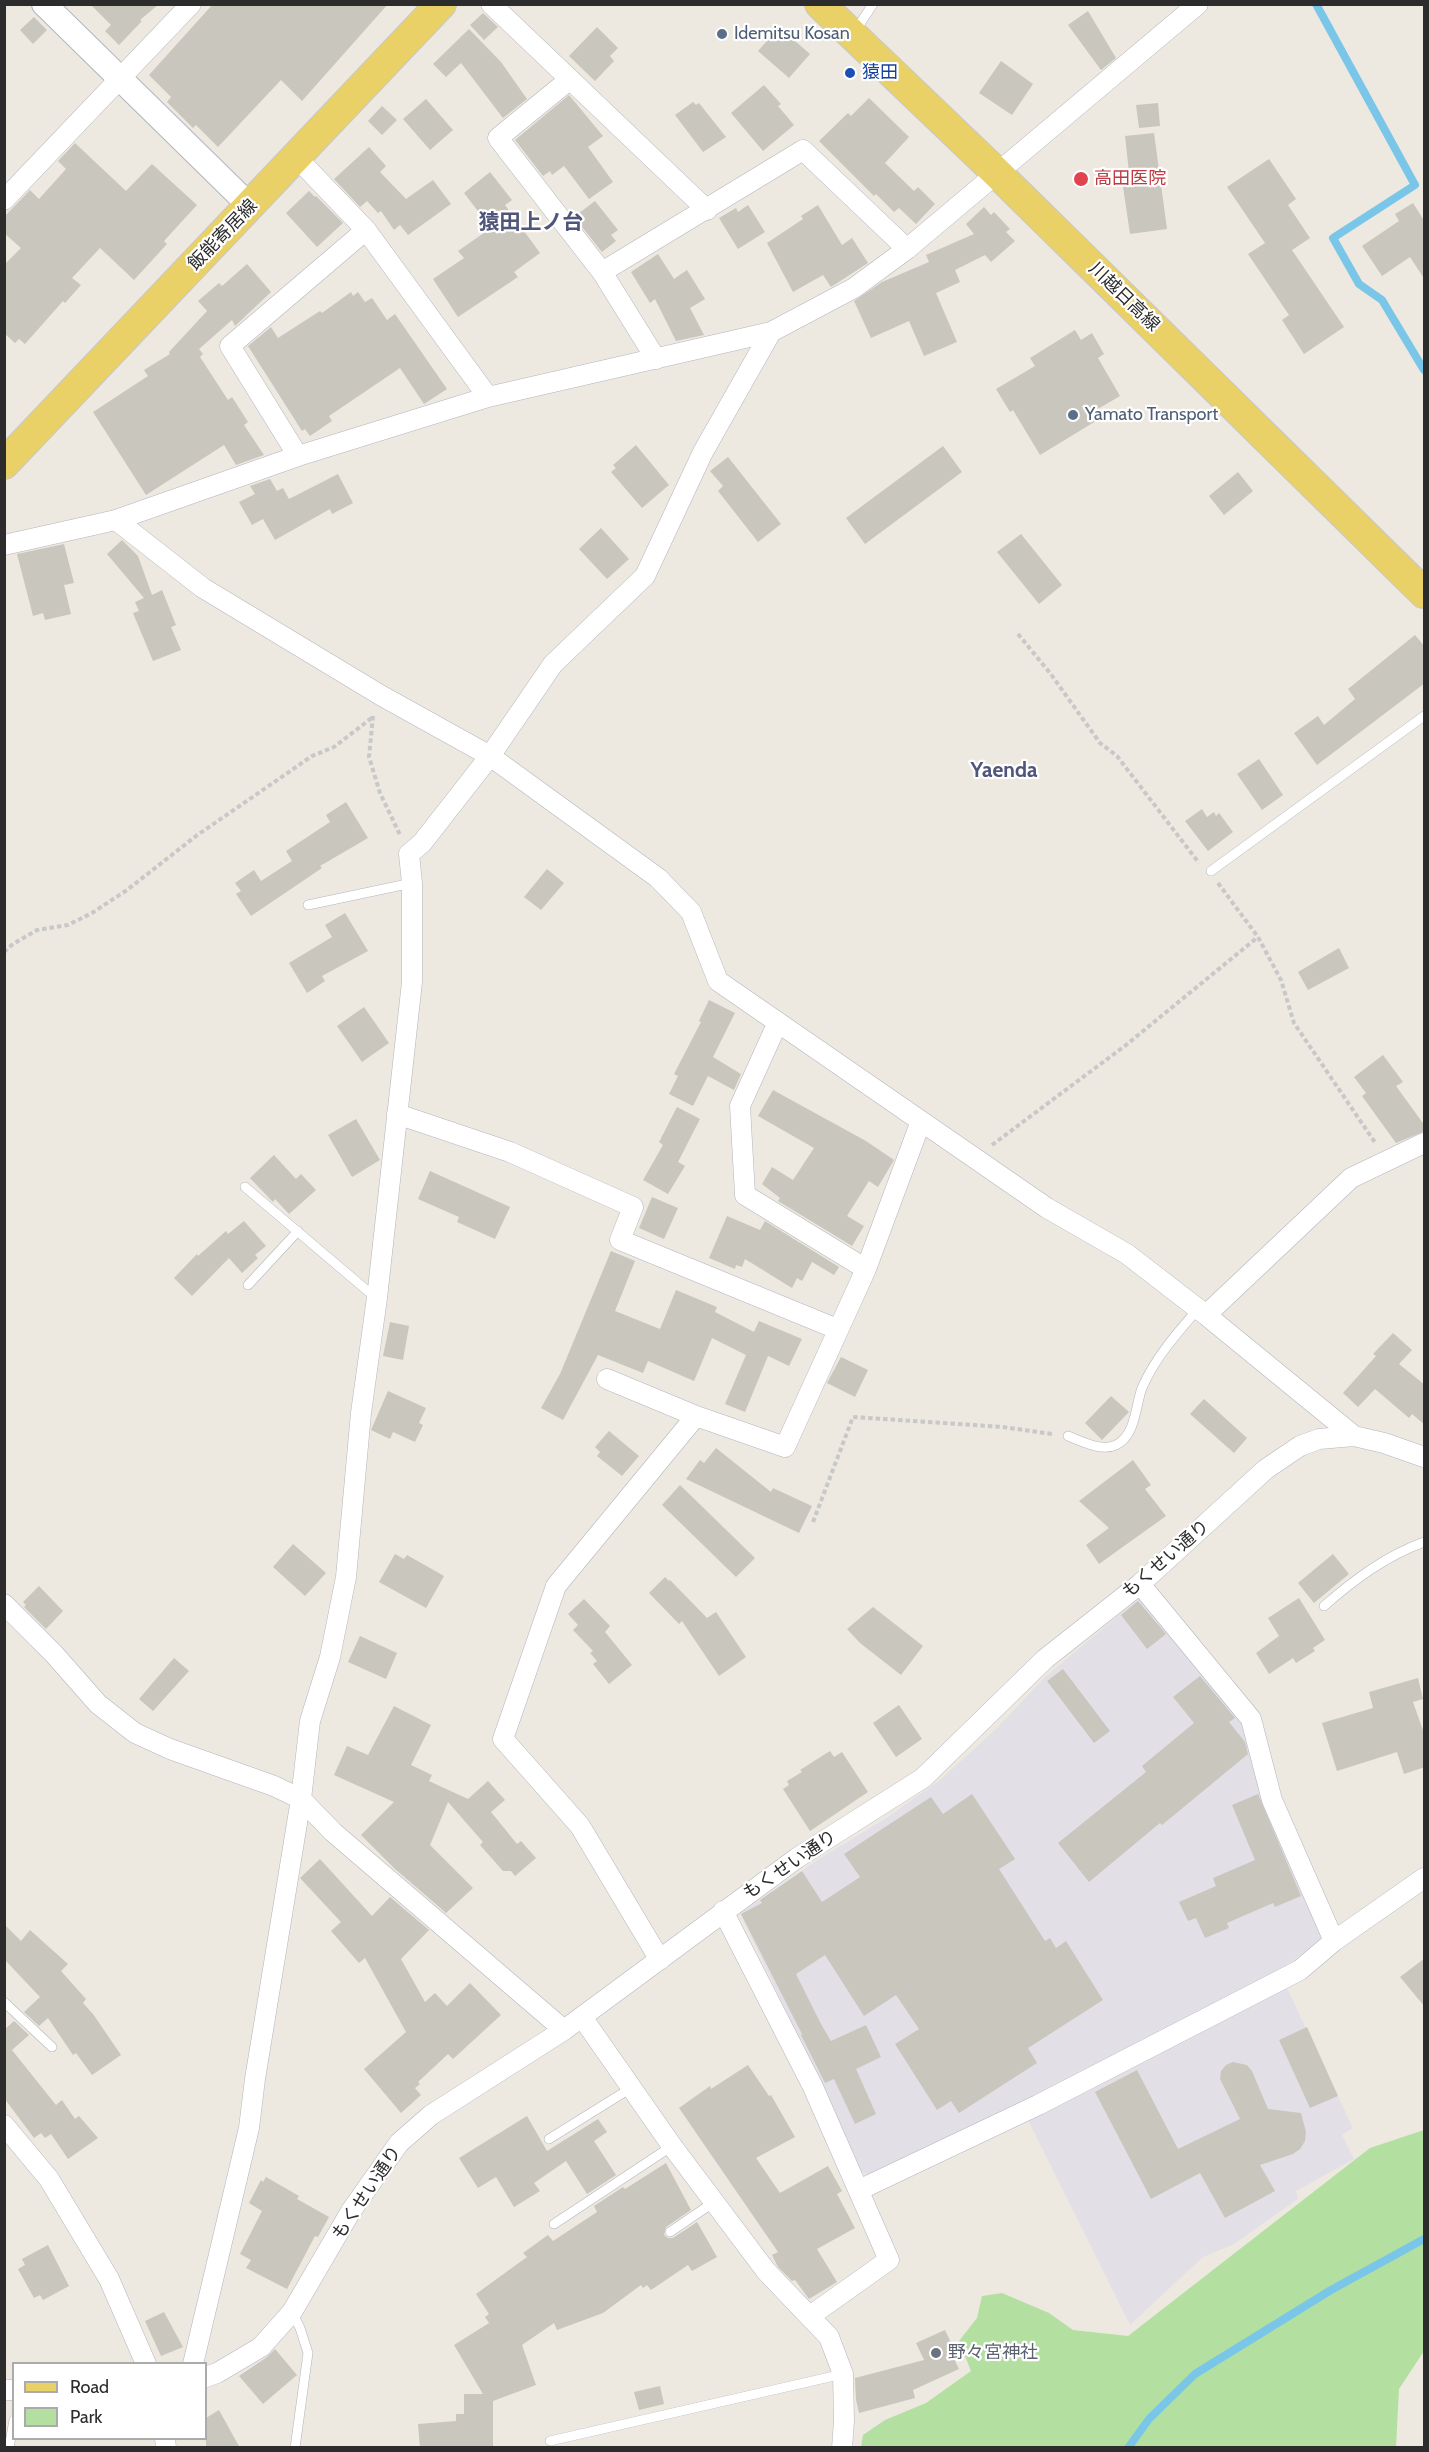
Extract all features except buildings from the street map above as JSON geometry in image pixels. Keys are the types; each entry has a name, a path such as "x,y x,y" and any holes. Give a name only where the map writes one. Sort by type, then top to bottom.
{"main road":[{"name":"飯能寄居線","path":"4,464 441,4"},
{"name":"川越日高線","path":"820,4 998,174 1425,592"}],"street":[{"path":"44,4 250,206"},
{"path":"4,201 191,4"},
{"path":"491,4 707,210"},
{"path":"4,545 116,520 297,456 488,397 771,332 854,288 907,249 1198,4"},
{"path":"570,80 498,138 602,272 656,358"},
{"path":"602,272 803,150 907,249"},
{"path":"297,158 366,230 488,397"},
{"path":"297,456 230,346 366,230"},
{"path":"193,2362 249,2128 301,1799 310,1721 330,1657 346,1577 361,1413 412,982 412,883 409,855 422,843 490,756 553,664 645,576 703,452 771,332"},
{"path":"116,520 203,588 382,696 490,756 658,878 691,912 718,981 1047,1208 1127,1254 1354,1436"},
{"path":"778,1022 740,1106 745,1195 866,1269"},
{"path":"397,1114 510,1152 633,1207 620,1240 837,1329"},
{"path":"608,1379 696,1416 785,1447 866,1269 921,1121"},
{"path":"1202,1312 1351,1178 1425,1143"},
{"path":"660,1960 580,1826 503,1739 556,1586 696,1416"},
{"name":"もくせい通り","path":"207,2377 261,2347 292,2312 351,2211 399,2143 430,2115 564,2030 796,1858 923,1778 1045,1659 1140,1584 1266,1469 1292,1452 1319,1439 1354,1436 1425,1457"},
{"path":"1140,1584 1251,1719 1272,1800 1334,1941"},
{"path":"4,1604 54,1654 98,1704 135,1733 170,1749 265,1782 301,1799 333,1832 564,2030"},
{"path":"858,2190 1038,2105 1300,1970 1334,1941 1425,1878"},
{"path":"723,1911 813,2087 890,2260 810,2316"},
{"path":"582,2017 672,2146 766,2271 829,2337 843,2374 842,2448"},
{"path":"4,2125 49,2179 109,2279 145,2362"}],"lane":[{"path":"853,36 873,4"},
{"path":"1211,872 1425,716"},
{"path":"308,905 412,883"},
{"path":"245,1187 376,1298"},
{"path":"248,1285 298,1232"},
{"path":"1068,1436 1095,1446 1114,1446 1128,1436 1143,1387 1167,1345 1202,1312"},
{"path":"1324,1606 1358,1577 1389,1557 1425,1542"},
{"path":"4,2002 52,2047"},
{"path":"549,2139 631,2088"},
{"path":"554,2224 672,2146"},
{"path":"670,2232 714,2202"},
{"path":"292,2312 308,2353 295,2448"},
{"path":"550,2441 843,2374"},
{"path":"9,2448 12,2431"}],"path":[{"path":"1018,634 1050,673 1100,743 1117,756 1199,862 1211,872 1258,937 1281,980 1294,1023 1387,1160"},
{"path":"382,696 373,717 369,757 380,793 409,855"},
{"path":"4,952 37,930 68,925 92,913 127,890 196,836 312,756 334,747 373,717"},
{"path":"978,1161 990,1147 1117,1051 1258,937"},
{"path":"813,1522 853,1417 1003,1427 1068,1436"}],"shaded area":[{"path":"1144,1594 1245,1722 1326,1936 1279,1971 1353,2128 1342,2135 1354,2159 1296,2191 1298,2199 1234,2244 1203,2257 1130,2325 1020,2104 870,2175 861,2171 740,1913 819,1859 885,1819 940,1780 997,1728 1045,1677"}],"green space":[{"path":"1424,2130 1424,2351 1399,2389 1396,2447 861,2447 863,2435 885,2420 926,2403 971,2371 959,2341 977,2318 982,2296 1002,2293 1049,2313 1073,2330 1128,2336 1370,2148"}],"waterway":[{"path":"1316,4 1415,185 1333,238 1359,284 1382,300 1424,370"},
{"path":"1128,2448 1149,2419 1195,2374 1331,2290 1424,2239"}],"place":[{"name":"Idemitsu Kosan","path":"722,34"},
{"name":"猿田","path":"850,73"},
{"name":"高田医院","path":"1081,179"},
{"name":"Yamato Transport","path":"1073,415"},
{"name":"野々宮神社","path":"936,2353"}],"district":[{"name":"猿田上ノ台","path":"531,223"},
{"name":"Yaenda","path":"1004,771"}]}
